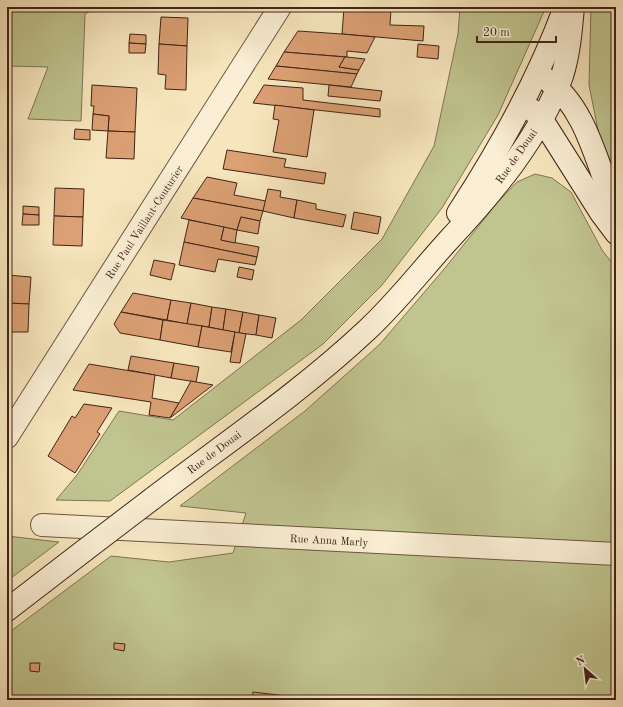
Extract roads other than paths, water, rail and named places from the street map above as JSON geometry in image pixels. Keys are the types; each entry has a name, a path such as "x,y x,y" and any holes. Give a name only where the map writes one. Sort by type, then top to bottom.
{"street":[{"name":"Rue Paul Vaillant-Couturier","path":"7,437 280,7"},
{"name":"Rue de Douai","path":"412,281 484,173 524,103 565,7"},
{"name":"Rue de Douai","path":"7,610 323,369 368,329 481,204 528,141 557,86 567,59 573,7"},
{"path":"537,72 557,86 572,105 584,129 616,210"},
{"path":"524,103 541,118 601,213 616,233"},
{"name":"Rue Anna Marly","path":"42,525 616,554"}]}
